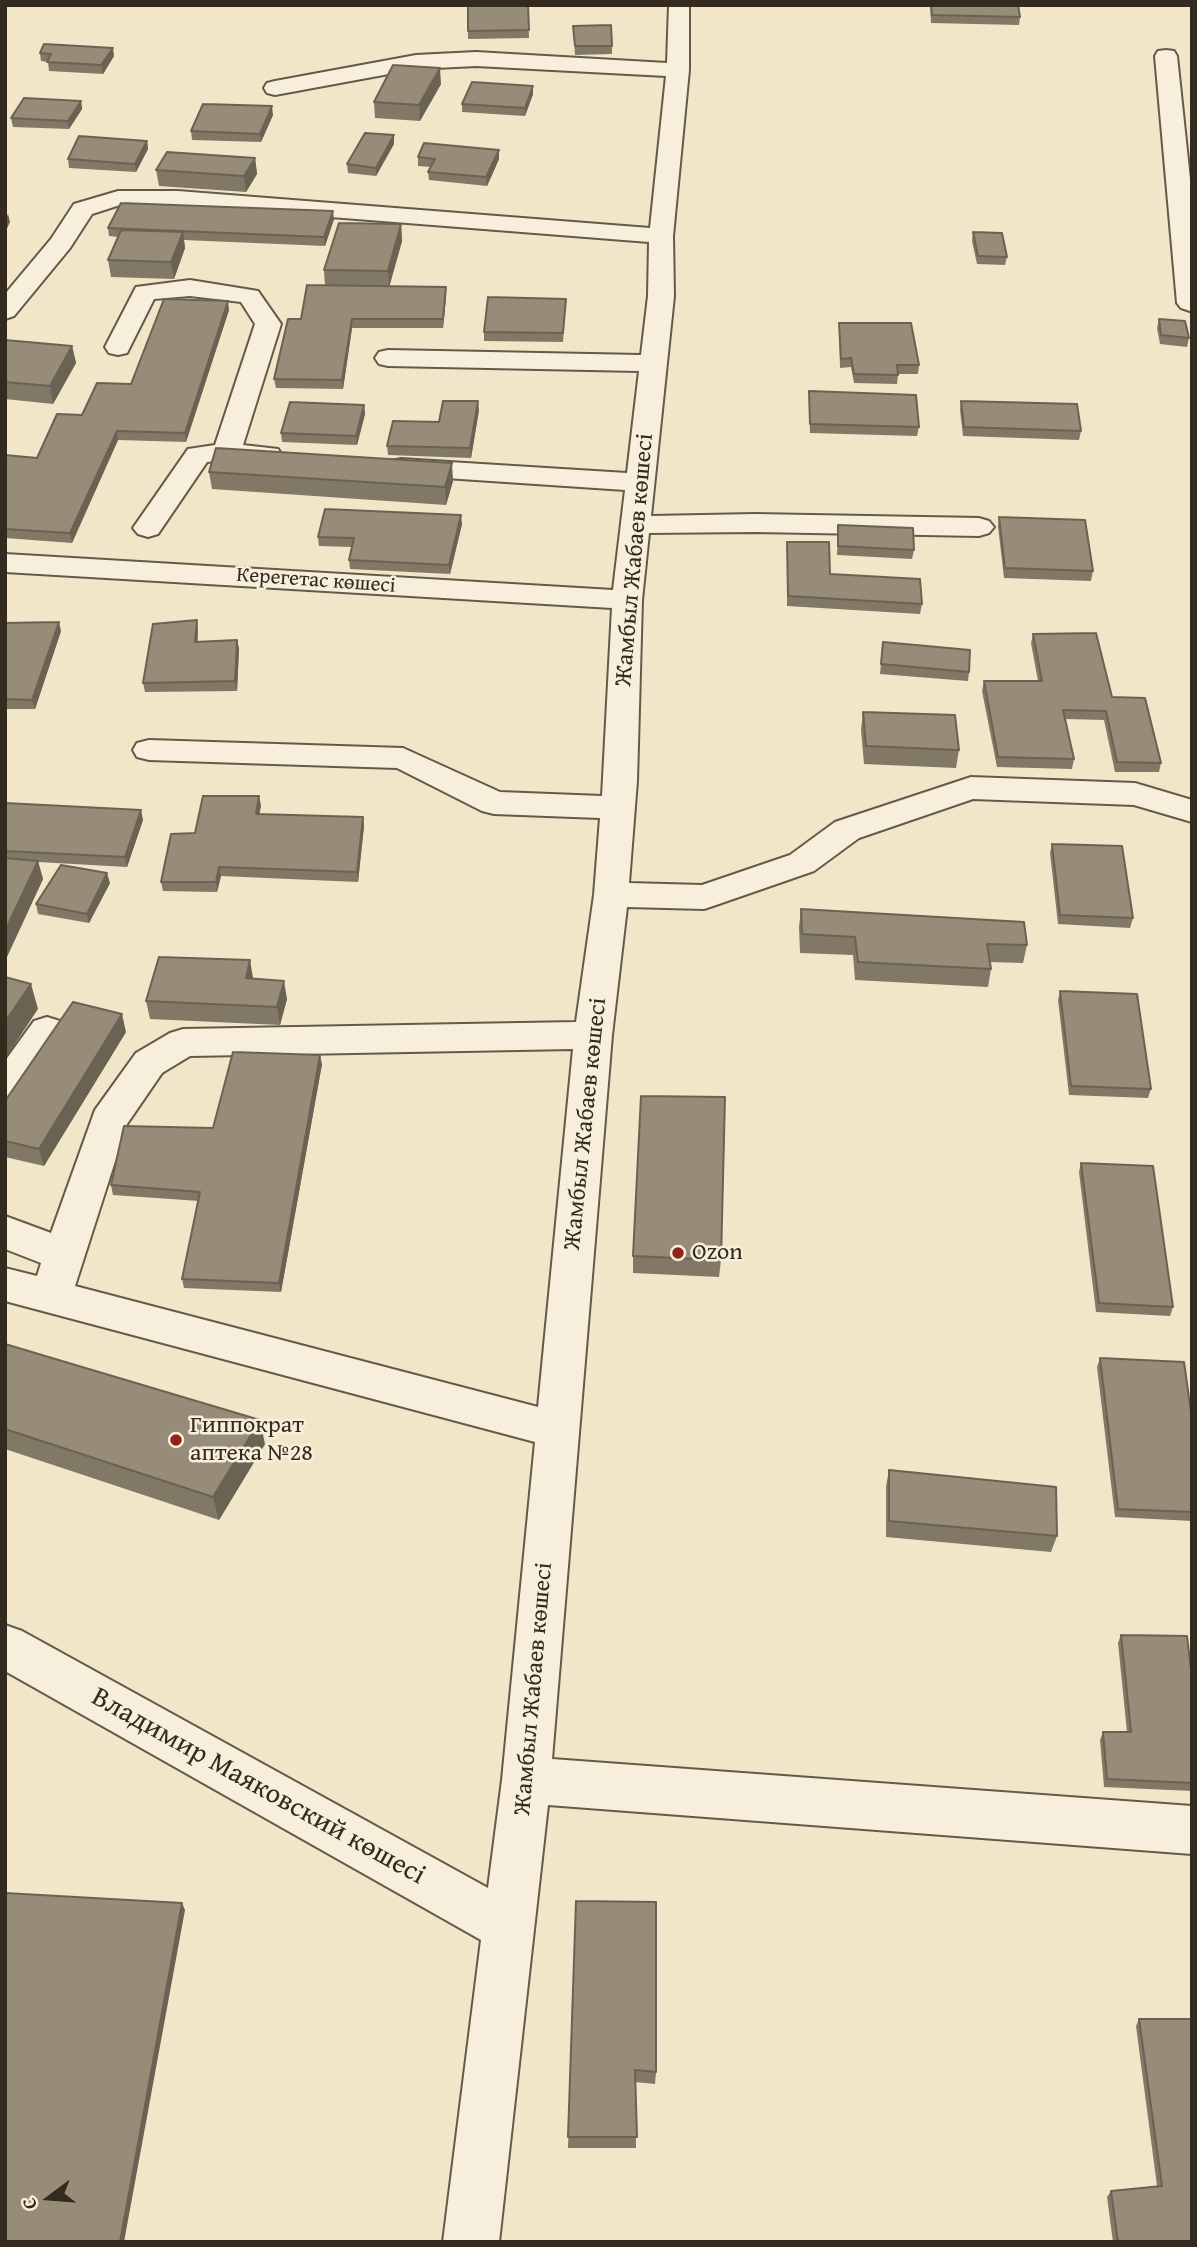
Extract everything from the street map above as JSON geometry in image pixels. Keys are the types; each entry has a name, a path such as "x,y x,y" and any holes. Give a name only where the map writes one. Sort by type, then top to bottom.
{"street":[{"name":"Жамбыл Жабаев көшесі","path":"471,2242 526,1780 593,1035 611,895 620,781 627,600 662,296 661,236 678,70 679,5"},
{"path":"1166,56 1189,303"},
{"path":"275,88 416,62 452,60 553,61 678,70"},
{"path":"5,311 61,243 83,209 118,198 220,201 661,236"},
{"path":"118,347 145,292 191,288 249,296 268,324 227,452"},
{"path":"388,358 654,363"},
{"path":"148,528 198,455 227,452 295,458"},
{"path":"375,465 640,482"},
{"path":"635,525 755,523 979,527"},
{"name":"Керегетас көшесі","path":"5,563 627,600"},
{"path":"149,750 403,758 494,803 616,808"},
{"path":"611,895 704,897 802,863 847,830 971,788 1135,794 1192,811"},
{"path":"5,1091 47,1030"},
{"path":"50,1298 109,1120 149,1063 183,1043 593,1035"},
{"path":"5,1232 64,1255"},
{"path":"5,1284 557,1430"},
{"name":"Владимир Маяковский көшесі","path":"5,1646 510,1928"},
{"path":"526,1780 1192,1830"}],"building":[{"path":"468,5 528,5 529,30 468,31"},
{"path":"931,5 1018,5 1020,17 932,15"},
{"path":"611,25 612,46 575,46 573,26"},
{"path":"44,44 113,48 101,65 47,62 51,54 40,53"},
{"path":"393,65 440,68 419,105 374,102"},
{"path":"472,82 533,86 525,108 462,104"},
{"path":"24,98 81,101 68,121 11,118"},
{"path":"203,104 272,106 260,134 191,131"},
{"path":"365,133 394,135 376,168 347,164"},
{"path":"79,136 147,141 135,164 68,159"},
{"path":"424,143 499,150 486,177 428,172 435,159 418,157"},
{"path":"167,152 255,158 244,176 156,170"},
{"path":"121,203 333,211 324,237 108,228"},
{"path":"339,223 401,224 388,271 324,270"},
{"path":"121,230 183,232 171,262 108,260"},
{"path":"973,232 1002,233 1007,257 978,256"},
{"path":"307,285 446,287 443,319 352,319 342,380 274,379 288,319 301,319"},
{"path":"488,297 566,299 563,333 484,332"},
{"path":"164,299 228,301 185,433 117,431 70,533 5,529 5,455 37,458 57,414 82,415 97,383 131,384"},
{"path":"1159,319 1185,321 1189,338 1161,335"},
{"path":"839,323 911,323 919,365 897,365 898,375 854,374 851,358 841,359"},
{"path":"5,340 72,346 50,386 5,382"},
{"path":"809,391 916,395 919,427 810,424"},
{"path":"443,401 478,401 470,448 387,446 393,421 439,422"},
{"path":"961,401 1077,404 1081,431 964,427"},
{"path":"290,402 364,405 356,436 281,433"},
{"path":"216,448 452,463 445,487 209,472"},
{"path":"325,509 461,515 449,565 349,560 354,538 318,537"},
{"path":"999,517 1085,520 1093,571 1005,568"},
{"path":"838,525 913,528 914,550 838,546"},
{"path":"787,542 829,542 830,574 920,579 922,604 788,596"},
{"path":"197,620 195,642 237,640 235,681 143,683 153,624"},
{"path":"59,622 32,700 5,699 5,623"},
{"path":"1096,633 1112,697 1145,698 1161,763 1117,762 1106,711 1063,710 1074,759 998,757 984,681 1042,681 1033,634"},
{"path":"883,642 970,650 969,672 881,664"},
{"path":"863,712 955,715 959,750 866,746"},
{"path":"203,796 259,796 256,814 363,817 357,872 219,867 216,882 161,882 171,834 195,833"},
{"path":"5,803 141,810 125,857 5,851"},
{"path":"1052,844 1122,846 1133,918 1060,915"},
{"path":"5,858 38,861 5,931"},
{"path":"61,865 107,873 87,914 36,904"},
{"path":"801,909 1024,922 1027,945 987,944 991,969 858,962 855,937 802,934"},
{"path":"159,957 250,960 246,978 284,981 277,1007 146,1001"},
{"path":"5,977 31,984 5,1022"},
{"path":"1060,991 1137,994 1151,1089 1071,1086"},
{"path":"73,1002 122,1014 39,1149 5,1141 5,1101"},
{"path":"233,1052 320,1055 279,1283 182,1279 200,1192 111,1185 124,1126 213,1128"},
{"path":"641,1096 725,1097 721,1260 633,1256"},
{"path":"1081,1163 1153,1166 1173,1307 1099,1303"},
{"path":"5,1344 260,1420 213,1497 5,1429"},
{"path":"1100,1358 1184,1362 1192,1419 1192,1512 1118,1509"},
{"path":"889,1470 1056,1487 1057,1536 889,1521"},
{"path":"1121,1635 1187,1636 1192,1678 1192,1783 1107,1779 1103,1732 1131,1732"},
{"path":"5,1893 182,1903 120,2242 5,2242"},
{"path":"576,1901 656,1902 656,2072 635,2070 637,2137 568,2137"},
{"path":"1139,2019 1192,2019 1192,2242 1118,2242 1111,2191 1162,2186"}],"place":[{"name":"Ozon","path":"678,1253"},
{"name":"Гиппократ аптека №28","path":"176,1440"}]}
